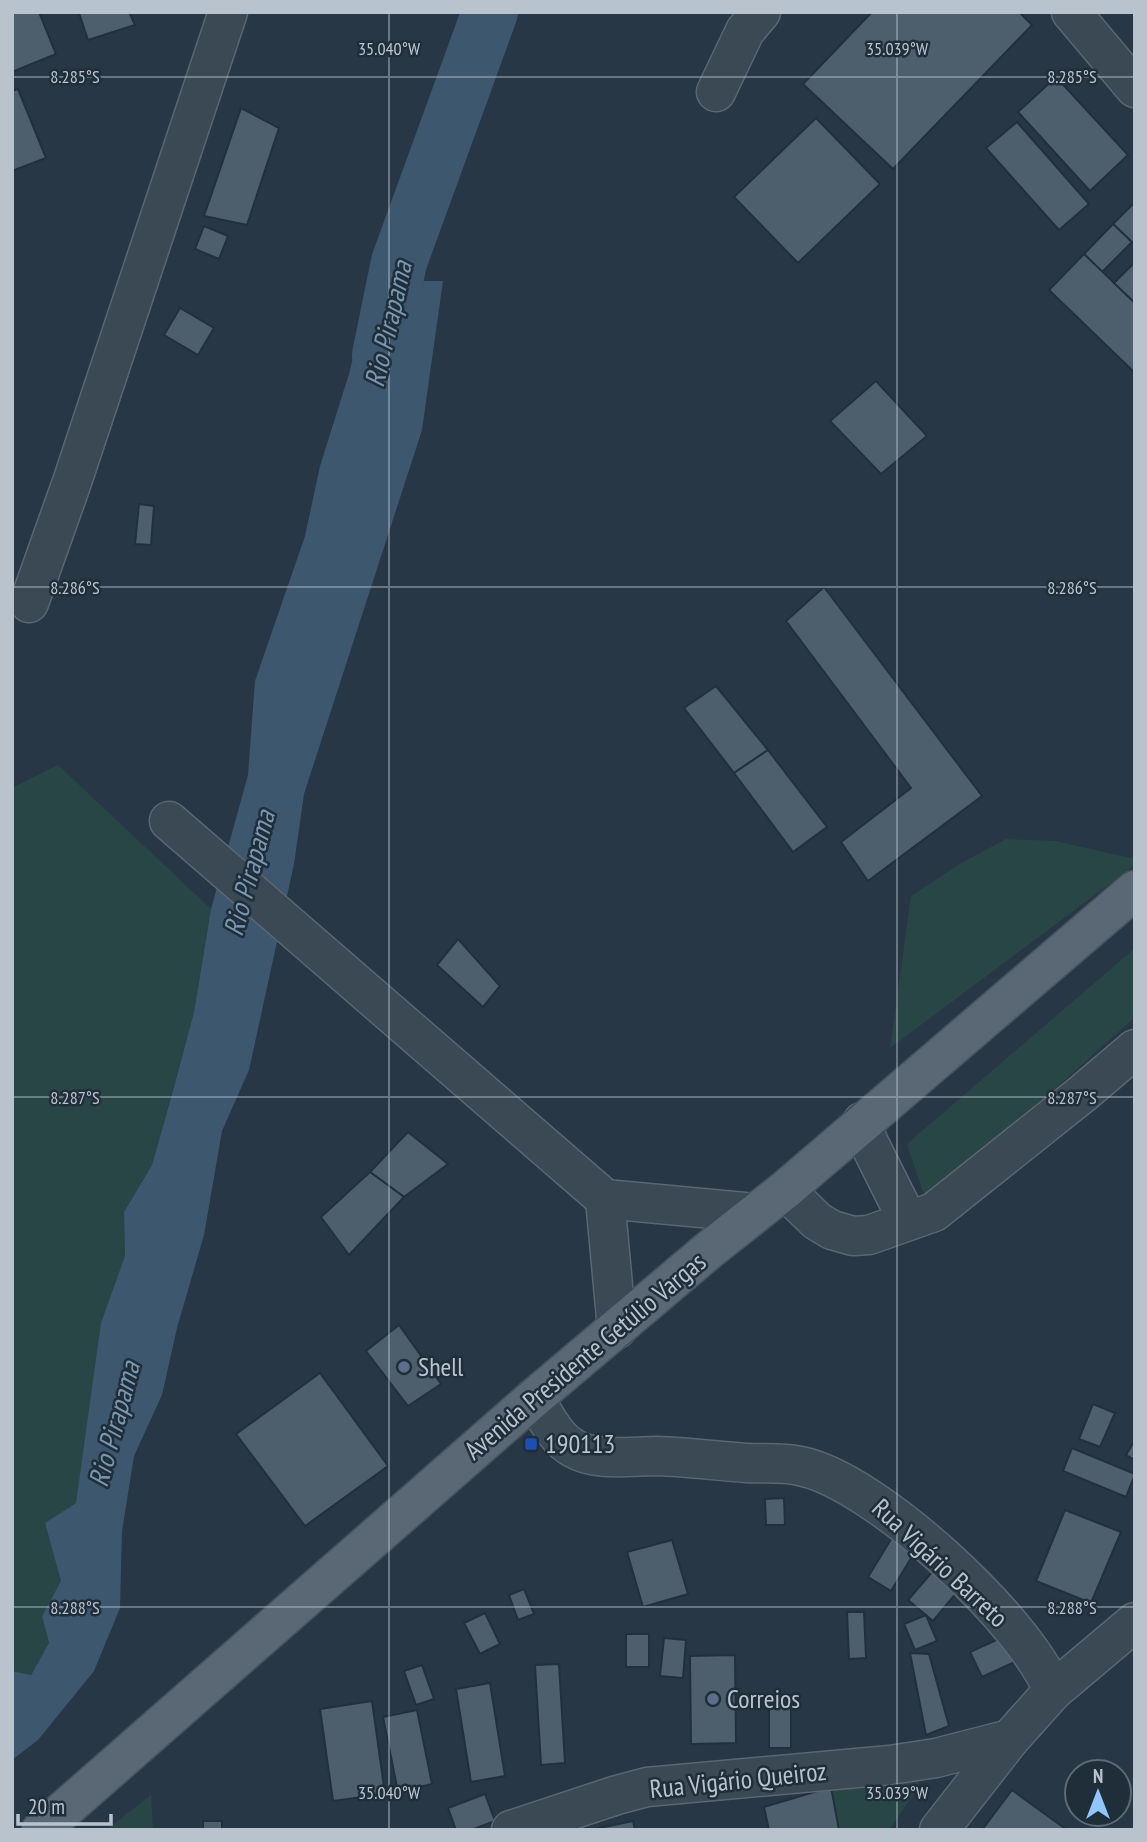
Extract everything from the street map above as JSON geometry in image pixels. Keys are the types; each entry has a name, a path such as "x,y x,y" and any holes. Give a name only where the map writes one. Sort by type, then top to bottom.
{"main road":[{"name":"Avenida Presidente Getúlio Vargas","path":"41,1830 534,1398 1135,890"}],"street":[{"path":"29,603 228,12"},
{"path":"716,92 745,32 761,12"},
{"path":"1071,12 1135,88"},
{"path":"169,821 605,1199 770,1201 832,1230 853,1236 869,1235 934,1212 1135,1049"},
{"path":"862,1122 868,1141 908,1221"},
{"path":"605,1199 617,1329"},
{"name":"Rua Vigário Barreto","path":"534,1398 557,1434 573,1448 592,1455 674,1457 800,1466 835,1478 863,1493 922,1539 965,1578 1007,1622 1037,1659 1053,1690"},
{"path":"939,1830 1010,1739 1053,1690 1135,1622"},
{"name":"Rua Vigário Queiroz","path":"514,1829 647,1787 890,1765 936,1758 1010,1739"}],"green space":[{"path":"58,765 211,909 194,1012 152,1165 124,1212 125,1256 94,1381 76,1503 45,1523 61,1581 42,1616 49,1643 31,1675 12,1671 12,788"},
{"path":"1006,839 1055,841 1135,859 1135,865 890,1048 911,896 961,863"},
{"path":"1135,948 1135,1017 1046,1097 1040,1148 955,1205 923,1192 907,1144"},
{"path":"919,1775 919,1786 889,1830 839,1830 831,1787"},
{"path":"151,1795 153,1830 106,1830"}],"water":[{"path":"372,281 443,281 422,430 304,794 294,864 249,1070 222,1131 204,1235 177,1328 162,1395 134,1456 122,1531 120,1608 94,1671 38,1740 12,1760 12,1671 31,1675 49,1643 42,1616 61,1581 45,1523 76,1503 101,1323 125,1256 124,1212 152,1165 194,1012 211,909 248,775 255,681 305,536 320,466 349,374"}],"building":[{"path":"12,12 39,12 56,54 12,72"},
{"path":"129,12 135,25 88,40 79,13"},
{"path":"872,12 1019,12 1032,25 893,169 803,84"},
{"path":"1056,77 1128,155 1090,191 1018,112"},
{"path":"18,89 46,158 12,171 12,91"},
{"path":"241,108 279,128 247,225 204,216"},
{"path":"816,118 880,184 798,263 734,197"},
{"path":"1017,122 1089,204 1059,230 986,148"},
{"path":"1135,202 1135,245 1113,224"},
{"path":"1113,224 1132,242 1102,272 1084,254"},
{"path":"204,226 228,236 219,259 195,249"},
{"path":"1084,254 1135,303 1135,373 1049,290"},
{"path":"1135,262 1135,303 1114,283"},
{"path":"180,308 214,328 198,355 164,335"},
{"path":"876,381 927,436 881,474 830,421"},
{"path":"139,504 154,506 151,545 135,544"},
{"path":"824,587 982,796 868,881 841,842 911,788 786,621"},
{"path":"716,686 768,750 734,773 684,708"},
{"path":"768,750 827,827 793,852 734,773"},
{"path":"458,939 500,986 483,1007 437,965"},
{"path":"408,1132 448,1164 404,1197 370,1172"},
{"path":"370,1172 404,1197 349,1255 321,1217"},
{"name":"Shell","path":"399,1325 441,1384 408,1406 366,1351"},
{"path":"320,1373 388,1466 305,1526 236,1434"},
{"path":"1093,1404 1115,1413 1100,1447 1079,1439"},
{"path":"1135,1440 1135,1460 1126,1455"},
{"path":"1072,1448 1135,1474 1126,1497 1063,1471"},
{"path":"784,1498 785,1525 766,1525 765,1499"},
{"path":"1065,1510 1121,1532 1091,1603 1036,1581"},
{"path":"893,1536 916,1550 891,1591 868,1577"},
{"path":"672,1540 688,1594 643,1607 627,1552"},
{"path":"933,1571 958,1591 933,1621 908,1600"},
{"path":"524,1589 534,1614 518,1620 509,1595"},
{"path":"847,1612 864,1612 866,1658 849,1659"},
{"path":"485,1613 500,1644 480,1654 464,1623"},
{"path":"926,1615 937,1641 915,1650 904,1624"},
{"path":"626,1634 649,1634 649,1667 626,1667"},
{"path":"1005,1636 1017,1661 982,1677 970,1652"},
{"path":"664,1638 686,1640 683,1678 660,1676"},
{"path":"910,1653 929,1654 949,1726 926,1735"},
{"name":"Correios","path":"735,1655 736,1743 691,1744 690,1656"},
{"path":"559,1664 565,1763 541,1765 535,1665"},
{"path":"422,1665 434,1699 416,1705 404,1671"},
{"path":"490,1683 505,1776 471,1782 456,1689"},
{"path":"769,1698 791,1698 791,1748 769,1748"},
{"path":"372,1701 385,1794 333,1801 320,1709"},
{"path":"417,1710 432,1784 398,1792 383,1717"},
{"path":"831,1787 839,1830 769,1830 764,1807"},
{"path":"1012,1790 1067,1830 982,1830"},
{"path":"485,1794 495,1821 471,1830 456,1830 448,1808"},
{"path":"203,1821 222,1821 222,1830 203,1830"},
{"path":"633,1821 635,1830 590,1830"}],"waterway":[{"name":"Rio Pirapama","path":"380,355 399,262 490,12"}],"place":[{"name":"Shell","path":"404,1367"},
{"name":"190113","path":"531,1444"},
{"name":"Correios","path":"713,1699"}]}
